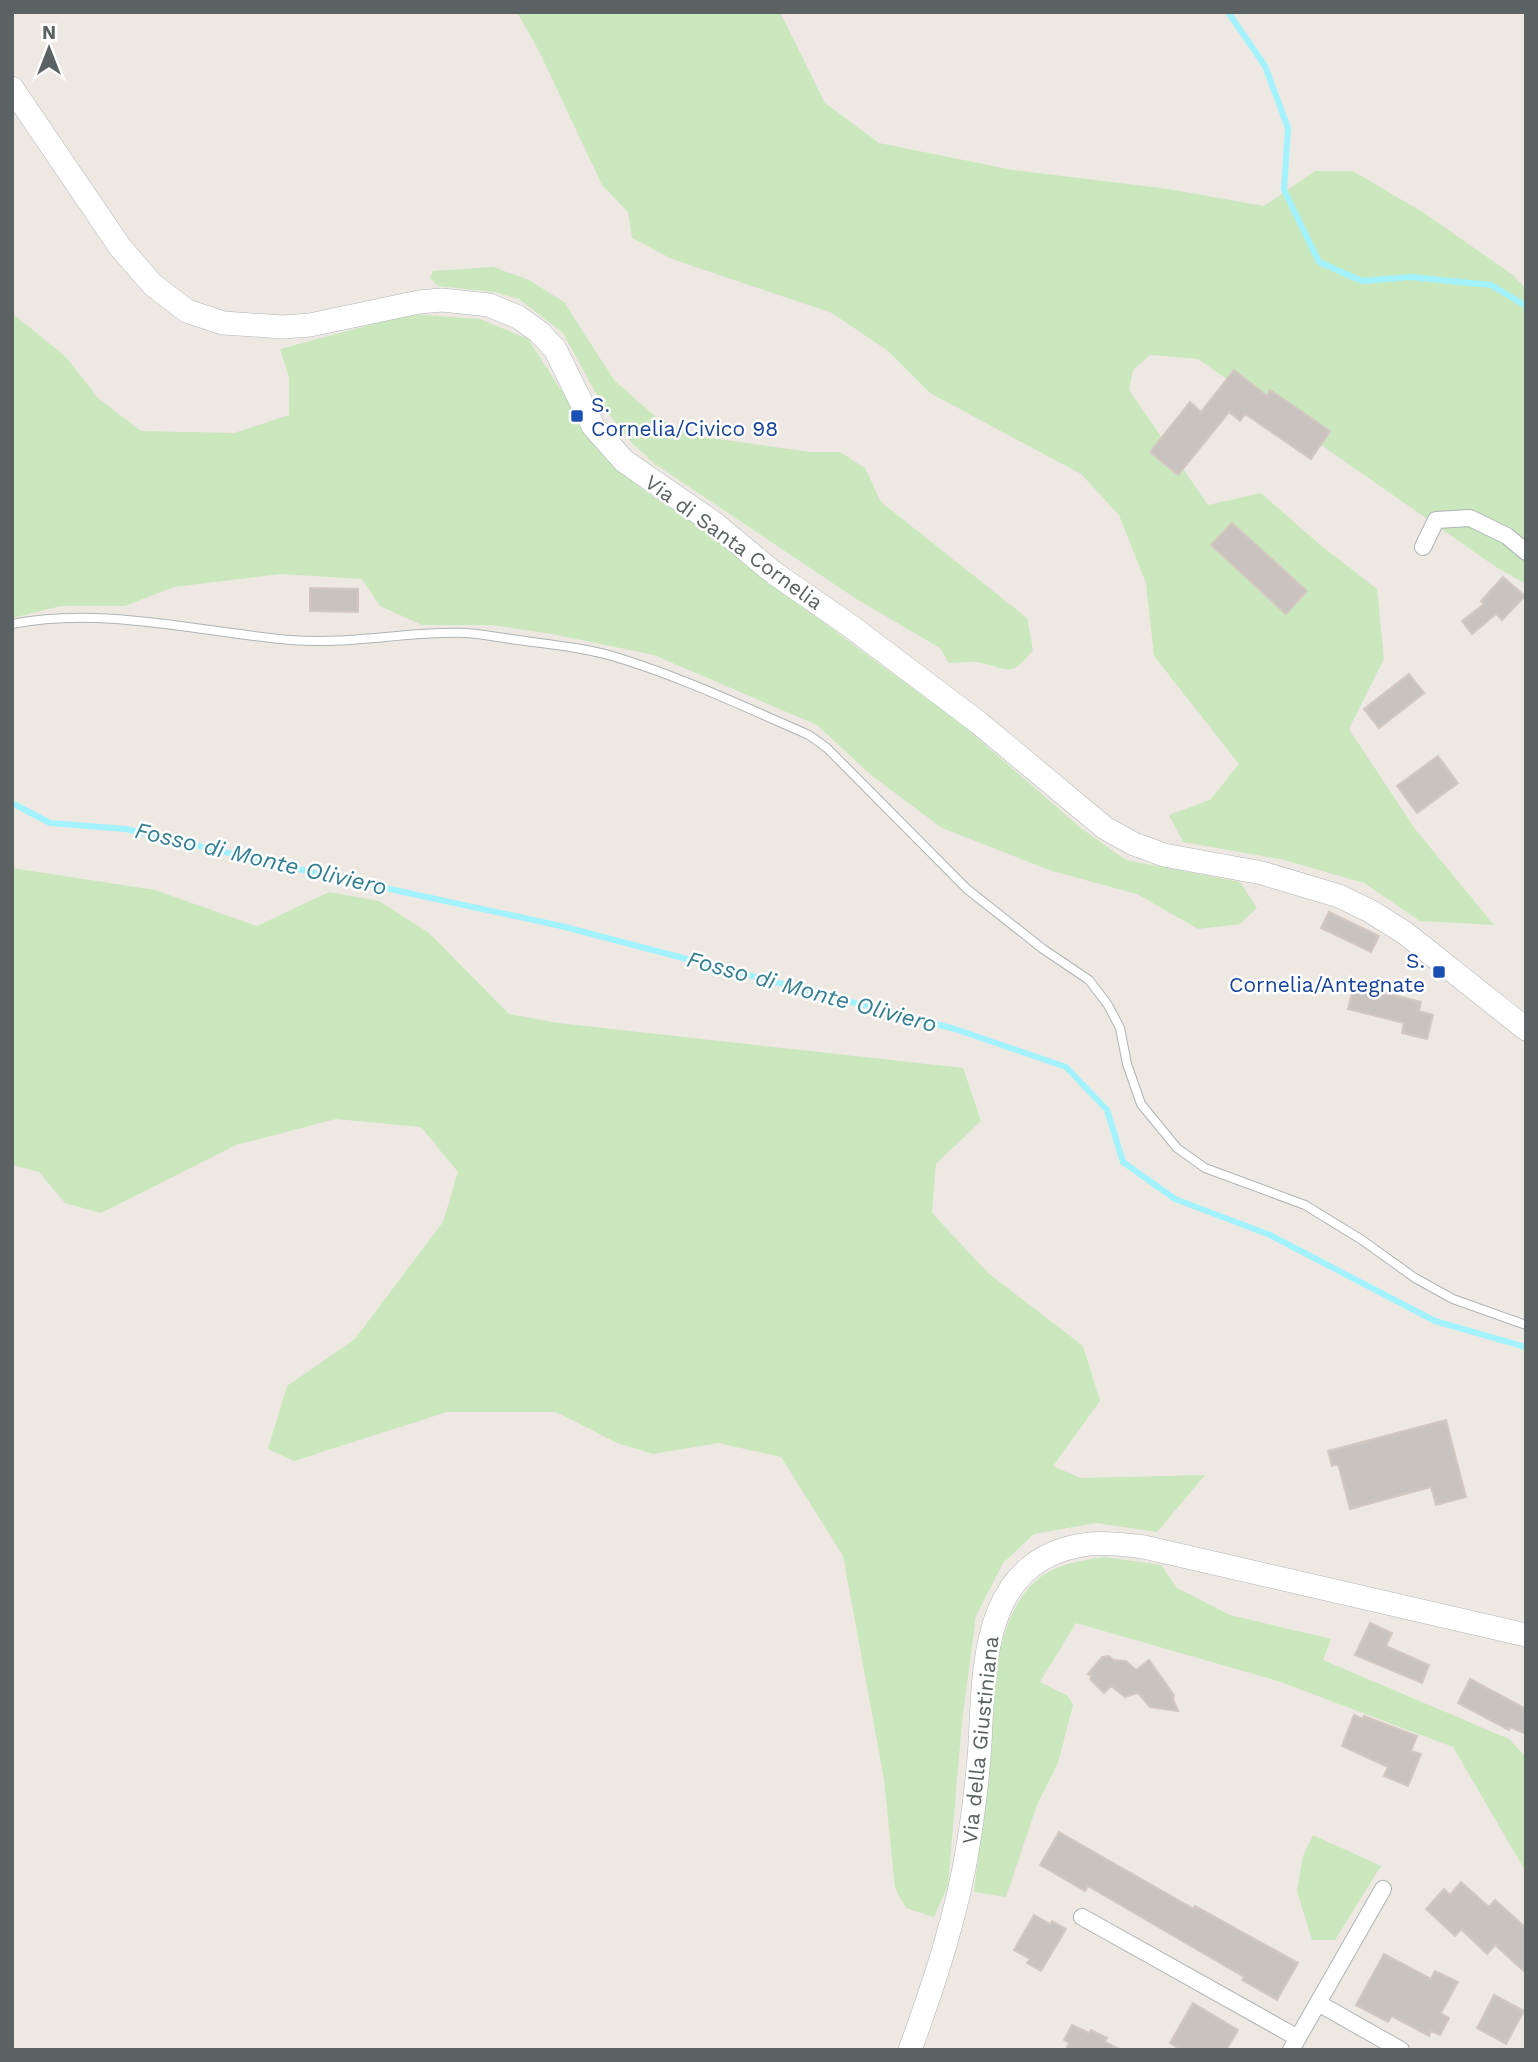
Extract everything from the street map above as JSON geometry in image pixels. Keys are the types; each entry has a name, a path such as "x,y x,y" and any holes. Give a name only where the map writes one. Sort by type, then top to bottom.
{"street":[{"name":"Via di Santa Cornelia","path":"12,88 120,247 153,285 187,311 223,323 283,327 310,325 419,302 442,300 489,305 518,317 540,332 555,349 593,426 624,461 714,523 774,573 849,625 979,723 1105,828 1134,844 1164,855 1262,873 1314,887 1345,899 1405,933 1526,1029"},
{"path":"1423,547 1436,520 1470,518 1507,536 1526,552"},
{"name":"Via della Giustiniana","path":"910,2050 939,1971 959,1896 973,1817 989,1636 1005,1597 1021,1575 1049,1554 1093,1544 1144,1547 1526,1635"},
{"path":"1082,1917 1295,2044 1383,1889"},
{"path":"1318,2003 1401,2050"}],"lane":[{"path":"12,624 73,616 336,643 467,633 571,647 620,658 681,680 809,735 827,748 967,889 1043,949 1089,980 1108,1005 1120,1028 1127,1064 1141,1104 1177,1148 1205,1168 1305,1205 1362,1240 1415,1278 1453,1299 1526,1325"}],"green space":[{"path":"517,12 780,12 825,103 879,143 1013,170 1168,189 1264,206 1315,171 1353,171 1424,213 1513,275 1526,289 1526,584 1496,567 1198,359 1150,355 1133,370 1129,390 1208,505 1261,493 1319,544 1377,589 1384,659 1349,729 1415,829 1494,925 1420,921 1364,883 1284,860 1183,842 1169,815 1210,800 1239,764 1154,656 1146,583 1119,515 1081,474 930,393 888,351 832,313 672,259 632,238 628,212 602,185 539,51"},
{"path":"493,267 529,280 564,302 614,380 657,418 704,437 810,452 840,452 865,468 881,502 1027,618 1033,650 1019,665 1008,670 978,662 949,663 940,648 858,600 655,464 632,443 604,408 563,333 519,299 494,292 438,286 430,278 433,271"},
{"path":"12,313 66,357 98,398 141,431 234,433 289,415 289,377 280,349 411,314 480,319 528,339 605,458 639,487 708,533 960,723 1082,829 1126,860 1240,882 1257,908 1240,924 1198,929 1137,894 1052,871 942,828 871,775 817,725 654,655 492,625 422,625 380,606 362,579 281,574 174,587 125,606 61,606 12,618"},
{"path":"12,868 155,890 257,926 329,892 379,901 429,933 509,1014 558,1023 963,1068 981,1121 936,1164 932,1213 988,1273 1083,1346 1100,1401 1053,1466 1081,1478 1205,1475 1157,1532 1096,1523 1034,1534 1003,1563 976,1616 962,1722 948,1885 934,1917 906,1908 895,1888 884,1779 843,1556 781,1457 718,1443 653,1454 617,1443 556,1412 447,1412 294,1461 268,1449 287,1386 355,1339 443,1222 458,1172 421,1127 336,1119 236,1145 101,1213 65,1203 39,1172 12,1165"},
{"path":"1104,1557 1161,1565 1177,1588 1230,1615 1331,1639 1323,1660 1509,1739 1526,1757 1526,1872 1453,1747 1278,1681 1076,1623 1040,1682 1068,1696 1073,1705 1058,1763 1037,1805 1006,1897 974,1892 993,1699 1006,1629 1015,1608 1028,1589 1044,1575 1063,1566"},
{"path":"1313,1835 1381,1866 1335,1940 1312,1940 1297,1891 1303,1856"}],"building":[{"path":"1234,370 1267,396 1270,390 1330,431 1311,459 1245,414 1240,421 1229,412 1178,475 1150,452 1190,402 1201,412"},
{"path":"1232,523 1307,591 1286,614 1211,545"},
{"path":"1503,577 1525,596 1502,620 1496,614 1472,634 1462,621 1484,604 1481,601"},
{"path":"310,588 358,589 358,612 310,611"},
{"path":"1409,674 1424,693 1379,728 1364,709"},
{"path":"1438,756 1458,783 1417,813 1397,786"},
{"path":"1329,912 1379,936 1371,952 1321,928"},
{"path":"1354,985 1421,1002 1419,1011 1433,1015 1427,1039 1402,1033 1404,1023 1348,1009"},
{"path":"1446,1420 1466,1497 1436,1505 1431,1487 1350,1509 1338,1464 1332,1466 1328,1451"},
{"path":"1370,1623 1392,1633 1386,1646 1429,1665 1422,1683 1355,1655"},
{"path":"1109,1656 1113,1660 1126,1661 1136,1670 1149,1660 1174,1695 1178,1711 1150,1707 1138,1693 1125,1697 1111,1686 1104,1693 1088,1674 1102,1657"},
{"path":"1470,1679 1526,1709 1526,1734 1510,1727 1509,1730 1458,1703"},
{"path":"1354,1715 1363,1719 1364,1716 1417,1736 1411,1751 1421,1754 1408,1786 1384,1776 1388,1767 1342,1746"},
{"path":"1059,1832 1194,1909 1195,1906 1298,1963 1277,2000 1242,1980 1244,1977 1088,1886 1085,1891 1040,1865"},
{"path":"1461,1882 1489,1907 1495,1900 1526,1928 1526,1973 1495,1945 1487,1954 1461,1929 1455,1936 1426,1909 1444,1889 1450,1895"},
{"path":"1034,1915 1066,1929 1041,1971 1027,1963 1030,1959 1014,1950"},
{"path":"1384,1954 1431,1979 1435,1971 1458,1982 1441,2013 1449,2018 1440,2035 1431,2031 1429,2036 1392,2016 1388,2022 1356,2005"},
{"path":"1494,1995 1524,2011 1506,2044 1477,2028"},
{"path":"1193,2003 1238,2030 1226,2050 1181,2050 1170,2043"},
{"path":"1072,2025 1107,2038 1105,2042 1121,2050 1066,2050 1069,2043 1064,2040"}],"waterway":[{"path":"1228,12 1265,66 1288,128 1284,190 1319,262 1362,281 1410,277 1491,285 1526,306"},
{"name":"Fosso di Monte Oliviero","path":"12,803 50,823 126,829 561,926 955,1029 1066,1067 1107,1110 1123,1162 1175,1199 1270,1235 1435,1321 1526,1347"}],"place":[{"name":"S. Cornelia/Civico 98","path":"577,416"},
{"name":"S. Cornelia/Antegnate","path":"1439,972"}]}
